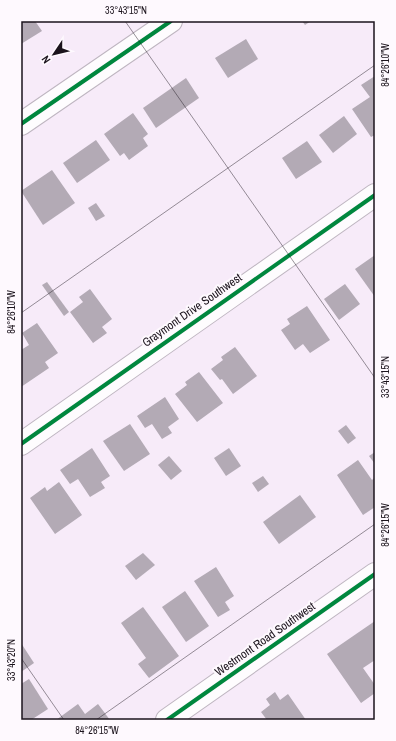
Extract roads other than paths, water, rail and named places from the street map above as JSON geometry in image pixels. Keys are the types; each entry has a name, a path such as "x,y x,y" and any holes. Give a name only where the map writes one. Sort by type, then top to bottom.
{"street":[{"path":"21,124 170,21"},
{"name":"Graymont Drive Southwest","path":"21,444 375,195"},
{"name":"Westmont Road Southwest","path":"167,720 375,574"}]}
